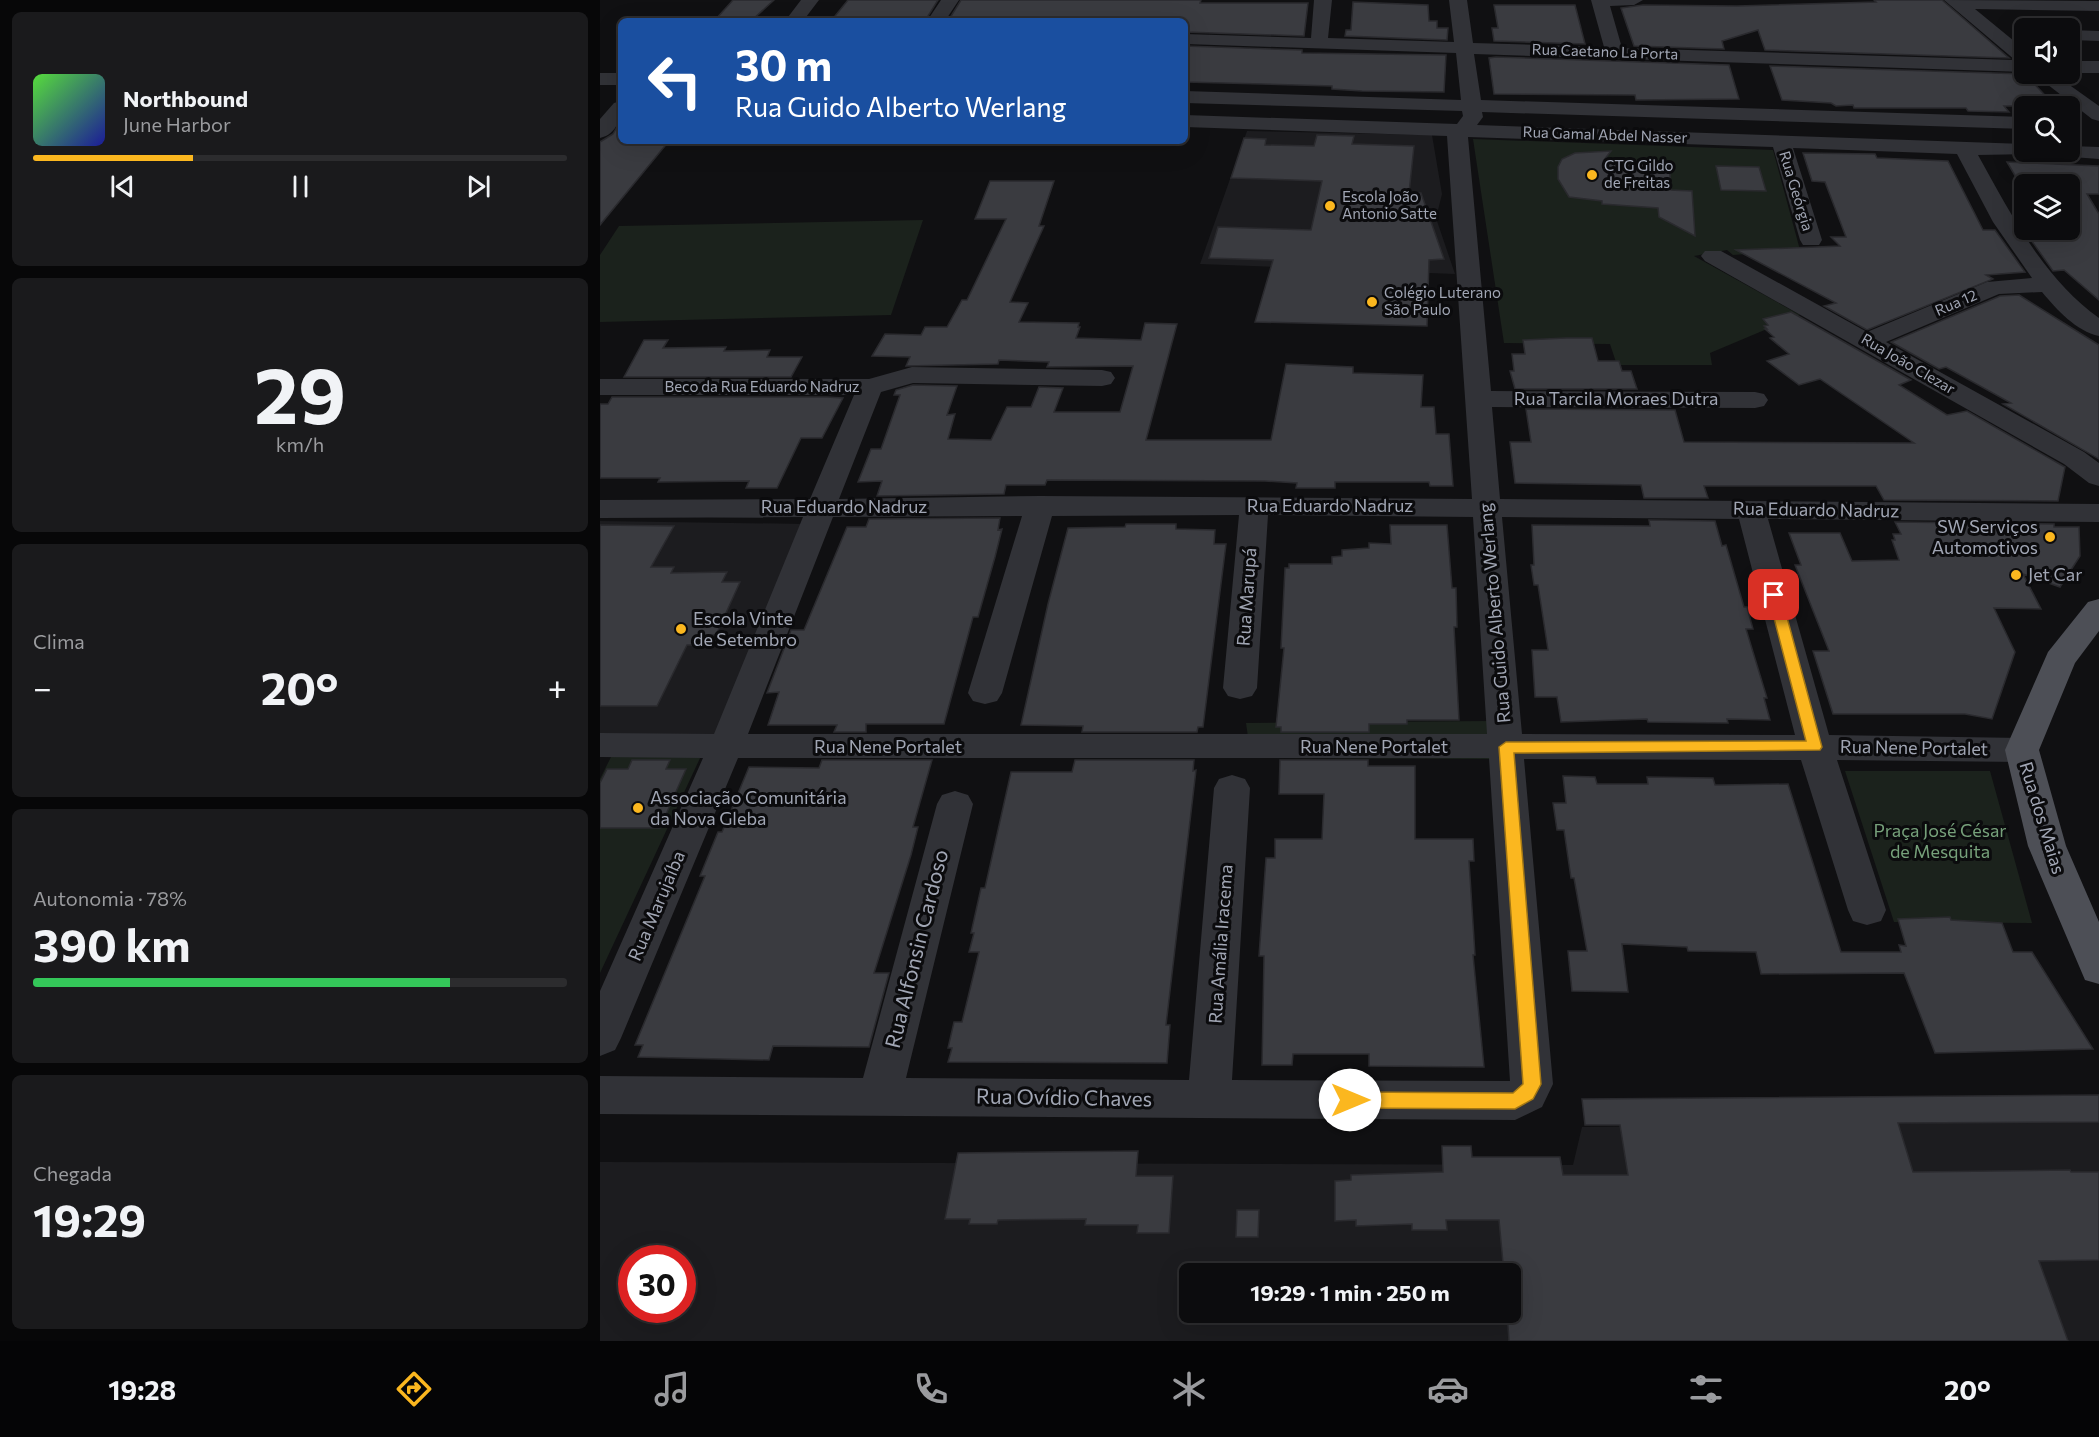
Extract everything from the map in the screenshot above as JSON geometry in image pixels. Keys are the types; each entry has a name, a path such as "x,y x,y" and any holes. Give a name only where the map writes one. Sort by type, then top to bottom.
{"main road":[{"name":"Rua dos Maias","path":"2099,609 2060,660 2022,750 2047,846 2099,968"}],"street":[{"path":"796,18 810,0"},
{"path":"938,18 950,0"},
{"path":"1319,43 1323,0"},
{"path":"1457,130 1472,120 1458,0"},
{"path":"1614,52 1600,0 1634,0"},
{"path":"1955,2 2099,6"},
{"path":"1955,2 2014,50"},
{"path":"1983,2 2014,28"},
{"path":"2080,35 2099,36"},
{"name":"Rua Caetano La Porta","path":"1188,39 2014,66"},
{"path":"2080,68 2099,67"},
{"path":"2080,76 2092,86"},
{"path":"600,79 618,78"},
{"path":"2057,84 2099,115"},
{"name":"Rua Gamal Abdel Nasser","path":"1188,97 1471,104 2014,123"},
{"path":"600,98 618,100"},
{"path":"600,132 618,111"},
{"name":"Rua Gamal Abdel Nasser","path":"1188,121 2014,150"},
{"name":"Rua Guido Alberto Werlang","path":"1457,130 1532,1084 1527,1094"},
{"name":"Rua Geórgia","path":"1781,141 1811,240"},
{"path":"1964,148 2004,222 2048,285 2068,307 2099,329"},
{"path":"2080,152 2099,153"},
{"name":"Rua João Clezar","path":"1713,256 2074,458 2099,477"},
{"name":"Rua 12","path":"1868,341 1995,287 2048,285"},
{"name":"Beco da Rua Eduardo Nadruz","path":"600,387 870,387 912,375 1102,378"},
{"name":"Rua Marujaíba","path":"600,1038 726,746 870,387"},
{"name":"Rua Tarcila Moraes Dutra","path":"1477,399 1755,399"},
{"path":"985,693 1040,506"},
{"name":"Rua Eduardo Nadruz","path":"600,510 1254,506 2099,513"},
{"name":"Rua Marupá","path":"1240,688 1254,506"},
{"path":"1751,509 1815,747 1867,910"},
{"name":"Rua Eduardo Nadruz","path":"2060,513 2099,524"},
{"name":"Rua Nene Portalet","path":"600,745 1815,747 2022,750"},
{"name":"Rua Amália Iracema","path":"1209,1100 1232,788"},
{"name":"Rua Alfonsin Cardoso","path":"880,1095 954,804"},
{"name":"Rua Ovídio Chaves","path":"600,1095 880,1095 1209,1100 1515,1101 1527,1094"}],"shaded area":[{"name":"Escola João Antonio Satte","path":"1247,131 1432,135 1442,194 1436,218 1455,274 1200,264"},
{"name":"Escola Vinte de Setembro","path":"600,521 805,524 717,735 600,734"},
{"path":"2099,1121 2099,1341 600,1341 600,1162 1573,1165 1582,1127"}],"green space":[{"path":"1473,139 1773,150 1800,250 1733,255 1727,250 1694,256 1800,315 1710,353 1712,365 1617,365 1610,344 1504,343"},
{"path":"923,220 891,315 600,322 600,255 619,226"},
{"path":"1490,721 1495,759 1251,758 1246,723"},
{"name":"Associação Comunitária da Nova Gleba","path":"612,755 701,756 600,973 600,779"},
{"name":"Praça José César de Mesquita","path":"1845,771 1990,771 2032,923 1894,922"}],"building":[{"path":"733,0 774,0 754,18 717,18"},
{"path":"848,0 938,0 927,18 833,18"},
{"path":"961,0 1201,0 1200,3 1308,3 1304,36 1188,32 1188,18 950,18"},
{"path":"1874,0 1942,0 2009,58 1765,50 1758,30 1722,41 1724,49 1634,46 1621,8 1643,5 1737,6 1876,2"},
{"path":"1353,2 1428,5 1429,21 1437,21 1437,28 1448,28 1447,40 1345,36 1346,30 1351,30"},
{"path":"1494,5 1575,5 1585,44 1494,41 1492,28 1498,28"},
{"path":"1188,46 1302,50 1302,53 1446,55 1444,92 1362,91 1332,89 1332,86 1188,82"},
{"path":"1489,58 1729,65 1739,99 1636,100 1635,95 1494,94"},
{"path":"1770,66 2014,74 2014,84 2034,84 2046,96 2014,96 2014,106 2004,106 2009,112 1968,111 1966,108 1854,108 1853,105 1836,106 1831,103 1782,100"},
{"path":"618,125 618,144 667,144 600,225 600,142 613,134"},
{"name":"Escola João Antonio Satte","path":"1317,135 1354,136 1352,144 1414,146 1409,193 1421,193 1444,259 1429,260 1427,326 1255,322 1273,260 1209,258 1218,227 1311,230 1322,181 1231,178 1244,138 1266,139 1265,145 1314,146"},
{"path":"1611,151 1604,160 1669,163 1671,190 1692,191 1695,236 1659,217 1658,208 1602,204 1602,201 1569,197 1558,179 1558,167 1562,159 1575,153"},
{"path":"1803,153 1875,154 1877,158 1948,161 1983,230 1995,230 2025,272 1986,275 1993,279 1867,330 1824,306 1836,303 1736,250 1840,246 1831,237 1846,237 1825,182 1812,181"},
{"path":"2007,162 2099,166 2099,194 2087,194 2099,214 2099,300 2064,270 2053,271 2031,240 2080,240 2080,174 2014,174"},
{"path":"1716,166 1759,167 1766,191 1721,190"},
{"path":"990,181 1054,181 1039,226 1044,226 1010,302 1028,303 1019,322 1079,323 1076,338 1141,340 1145,323 1177,324 1146,440 1271,440 1286,364 1353,367 1353,373 1423,375 1421,407 1434,407 1436,434 1449,434 1453,486 1430,486 1429,482 1335,482 1335,488 1296,488 1297,483 1265,481 1047,480 1045,485 1006,485 1004,494 877,496 882,481 858,482 871,449 881,449 900,395 894,395 896,390 913,385 957,386 947,415 955,414 948,439 991,440 1007,407 1031,407 1039,387 1063,388 1054,412 1120,412 1133,366 1047,367 1049,362 999,360 998,364 906,366 910,357 872,356 885,334 921,335 925,327 947,327 962,300 967,300 1006,219 975,219"},
{"path":"2019,295 2099,345 2099,459 2003,404 2011,403 1946,367 1939,369 1891,342 2000,296"},
{"path":"1791,312 1911,380 1899,385 1947,415 1967,411 2065,467 2058,501 1884,500 1876,486 1704,486 1708,498 1644,498 1641,485 1515,483 1510,442 1531,442 1526,409 1675,410 1684,442 1914,443 1820,379 1799,385 1767,361 1789,354 1770,338 1774,337 1765,329 1767,329 1764,326 1768,325 1763,319"},
{"path":"1592,338 1598,361 1619,361 1622,371 1631,371 1637,389 1515,389 1510,371 1514,371 1512,354 1525,354 1523,340"},
{"path":"644,340 668,340 663,348 726,347 724,351 770,350 767,357 802,357 791,377 624,377"},
{"path":"612,397 843,398 822,438 801,438 777,488 746,488 749,481 658,482 660,478 600,478 600,404 608,404"},
{"path":"1000,518 998,530 1002,529 995,557 978,617 973,617 944,724 866,724 866,732 834,732 837,725 768,725 779,692 767,693 791,630 804,630 847,527 866,527 869,519"},
{"path":"1649,520 1715,521 1722,546 1726,545 1744,607 1747,607 1753,629 1746,629 1767,698 1764,698 1770,720 1727,719 1728,723 1648,722 1647,719 1561,722 1557,697 1535,697 1532,650 1548,650 1538,585 1534,585 1531,565 1534,565 1532,525 1650,526"},
{"path":"1895,522 2054,524 2054,527 2079,527 2080,556 2060,587 2023,574 2041,609 1994,608 2015,652 1992,719 1965,714 1833,714 1813,651 1829,651 1795,565 1801,565 1789,533 1840,533 1852,561 1899,560 1892,540 1895,540 1893,534 1901,534"},
{"path":"1126,524 1176,524 1176,529 1215,530 1214,544 1226,544 1203,727 1198,727 1197,732 1082,732 1083,726 1021,725 1048,604 1068,528 1125,527"},
{"path":"600,525 674,526 651,567 674,567 671,573 727,572 722,582 740,582 716,635 697,635 692,645 687,645 657,706 600,706"},
{"path":"1390,525 1447,525 1452,588 1456,588 1457,627 1454,627 1459,720 1407,720 1407,724 1369,724 1369,732 1281,732 1281,727 1276,727 1284,648 1281,648 1285,568 1289,568 1289,564 1332,564 1332,557 1342,556 1342,550 1369,548 1369,543 1391,544"},
{"name":"Associação Comunitária da Nova Gleba","path":"632,760 670,760 666,769 686,769 660,828 600,828 600,783 607,769 628,769"},
{"path":"822,760 932,760 913,827 918,827 911,855 874,973 889,973 869,1047 773,1046 769,1060 638,1057 643,1045 635,1045 705,876 700,876 718,832 722,832 749,767 819,768"},
{"path":"1075,760 1194,760 1193,771 1196,770 1166,1025 1170,1025 1167,1063 948,1062 952,1048 948,1048 954,1022 962,1022 979,952 969,952 974,933 971,933 981,888 985,888 1011,772 1072,772"},
{"path":"1280,760 1368,760 1368,766 1415,766 1415,839 1473,839 1474,861 1469,861 1475,955 1473,955 1484,1067 1369,1066 1369,1054 1293,1054 1292,1065 1262,1065 1264,956 1259,956 1266,858 1275,858 1275,839 1322,839 1324,794 1279,794"},
{"path":"1563,776 1595,777 1597,784 1648,784 1647,777 1713,778 1715,785 1788,784 1841,952 1901,952 1899,945 1906,946 1898,919 1950,917 1951,920 2002,923 2013,952 2032,952 2093,1049 1935,1053 1904,973 1761,974 1756,952 1688,951 1687,947 1622,944 1628,992 1572,991 1568,951 1587,951 1574,878 1571,878 1564,830 1557,830 1553,803 1566,803"},
{"path":"2099,1095 2099,1122 1898,1123 1913,1172 2070,1170 2071,1172 2099,1172 2099,1260 2039,1261 2068,1341 1509,1341 1508,1323 1521,1323 1521,1263 1503,1263 1499,1220 1446,1220 1447,1230 1412,1230 1412,1224 1356,1226 1356,1220 1335,1221 1335,1181 1351,1180 1351,1175 1443,1172 1442,1146 1471,1146 1472,1157 1560,1157 1563,1175 1628,1175 1620,1125 1585,1125 1582,1099"},
{"path":"1138,1151 1136,1176 1173,1176 1169,1233 1137,1233 1138,1225 1085,1225 1086,1219 998,1220 997,1224 969,1224 970,1219 945,1219 958,1153"},
{"path":"1237,1210 1259,1210 1258,1237 1236,1237"}],"place":[{"name":"CTG Gildo de Freitas","path":"1592,175"},
{"name":"Escola João Antonio Satte","path":"1330,206"},
{"name":"Colégio Luterano São Paulo","path":"1372,302"},
{"name":"SW Serviços Automotivos","path":"2050,537"},
{"name":"Jet Car","path":"2016,575"},
{"name":"Escola Vinte de Setembro","path":"681,629"},
{"name":"Associação Comunitária da Nova Gleba","path":"638,808"}],"route":[{"path":"1350,1100 1515,1101 1527,1094 1532,1084 1506,747 1815,747 1774,595"}]}
